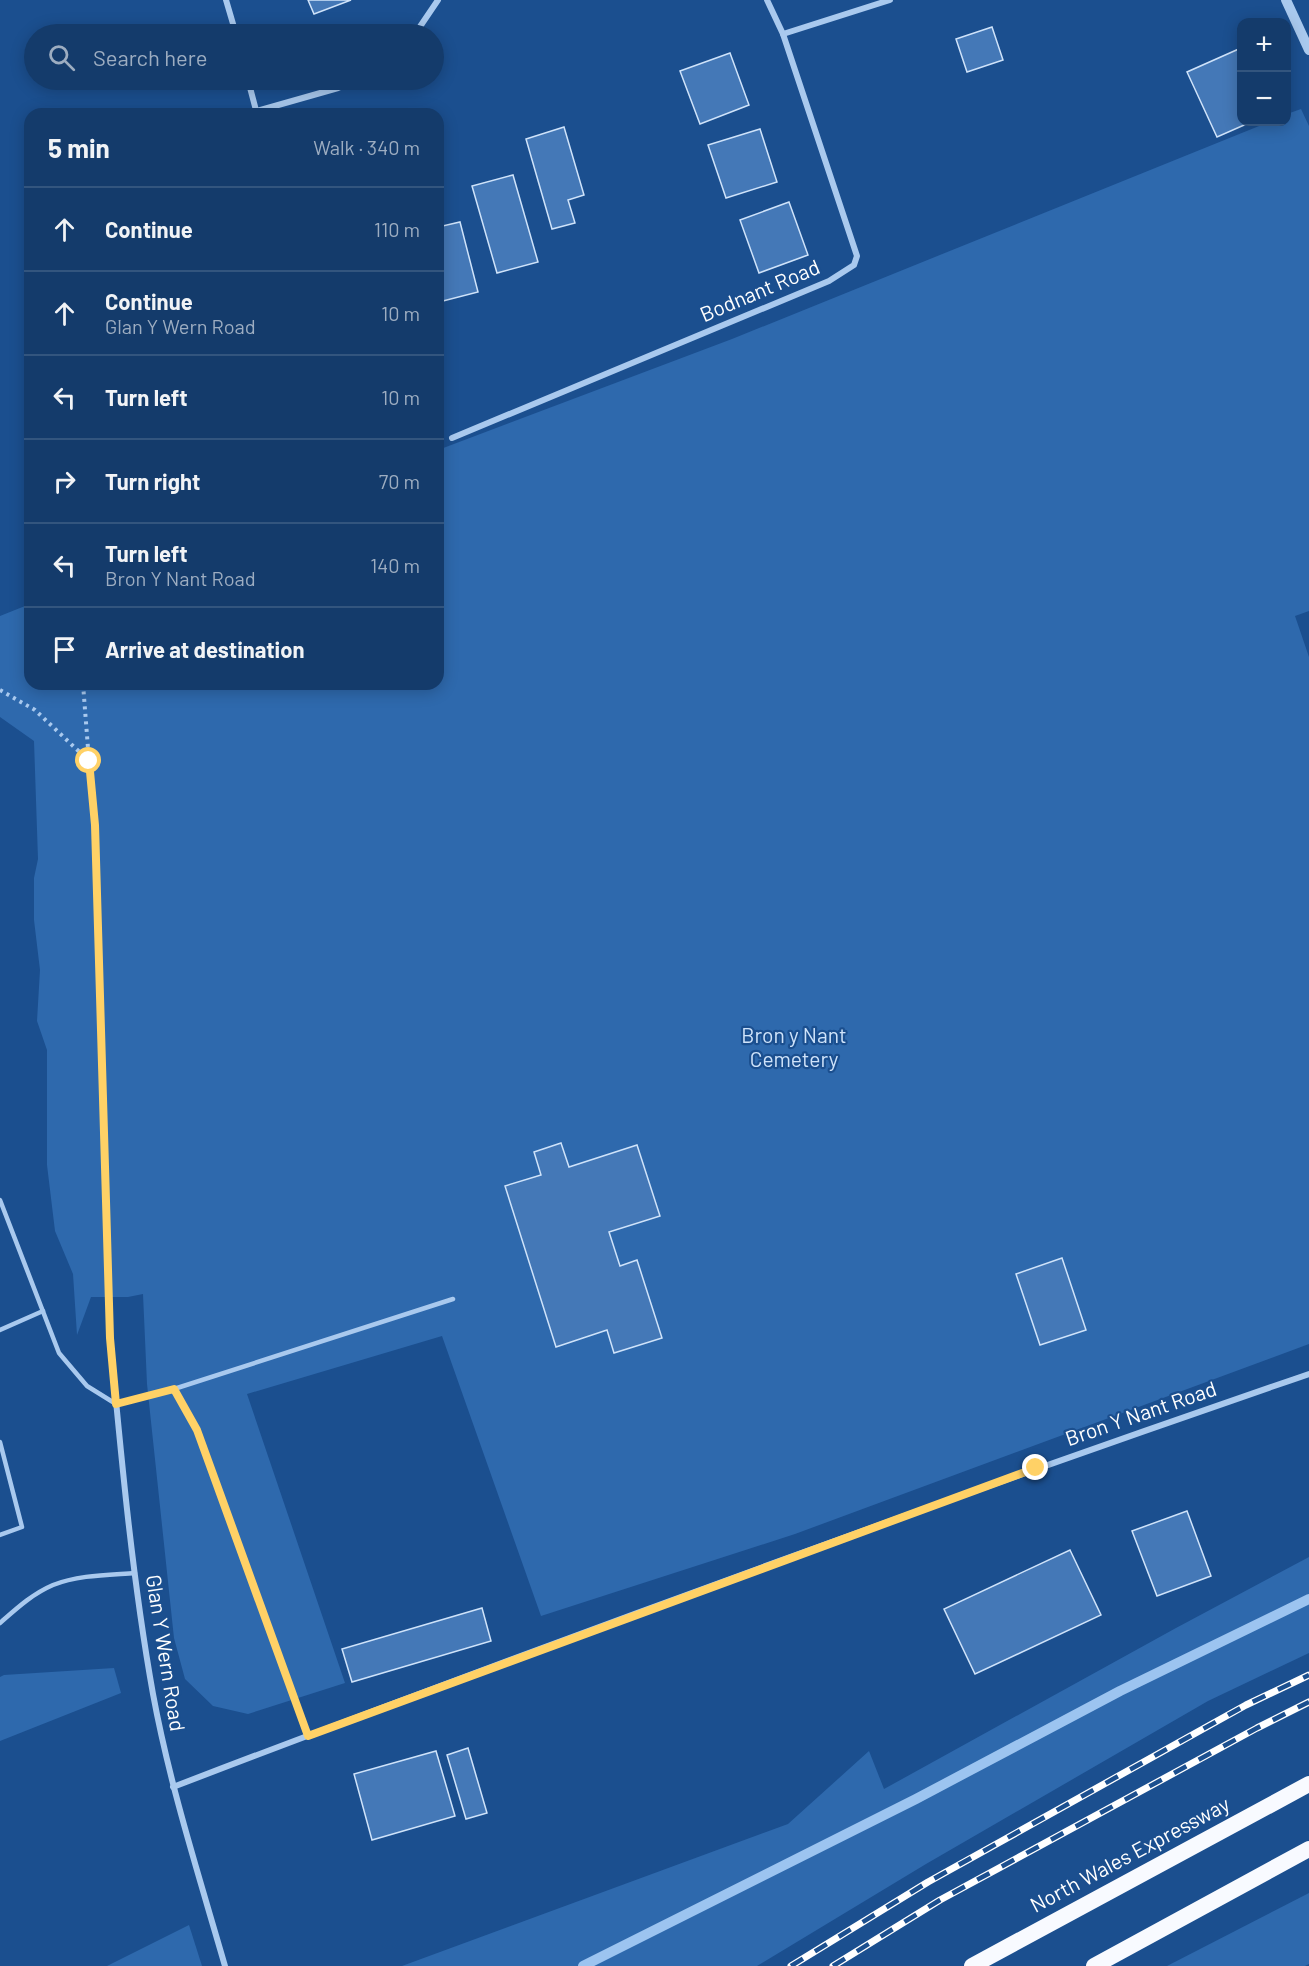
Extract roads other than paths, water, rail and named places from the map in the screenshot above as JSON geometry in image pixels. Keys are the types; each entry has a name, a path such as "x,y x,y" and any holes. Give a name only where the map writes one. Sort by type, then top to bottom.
{"highway":[{"name":"North Wales Expressway","path":"972,1966 1309,1784"},
{"path":"1094,1966 1309,1848"}],"street":[{"path":"226,0 233,24"},
{"path":"422,24 438,0"},
{"name":"Bodnant Road","path":"452,438 829,281 854,265 857,256 783,34 767,0"},
{"path":"783,34 890,0"},
{"path":"1286,0 1309,50"},
{"path":"251,90 256,108"},
{"path":"270,108 331,90"},
{"name":"Glan Y Wern Road","path":"110,1338 135,1573 153,1694 173,1787 225,1966"},
{"name":"Bron Y Nant Road","path":"173,1787 1036,1468 1309,1374"}],"lane":[{"path":"0,1200 59,1353 87,1386 116,1404 174,1389 453,1299"},
{"path":"0,1330 43,1311"},
{"path":"174,1389 197,1430 308,1736"},
{"path":"0,1443 22,1527 0,1535"},
{"path":"0,1623 25,1601 53,1585 89,1576 135,1573"}],"waterway":[{"path":"583,1966 916,1799 1120,1691 1309,1599"}],"railway":[{"path":"791,1966 928,1882 1246,1705 1309,1675"},
{"path":"833,1966 940,1900 1309,1702"}],"park label":[{"name":"Bron y Nant Cemetery","path":"794,1048"}]}
